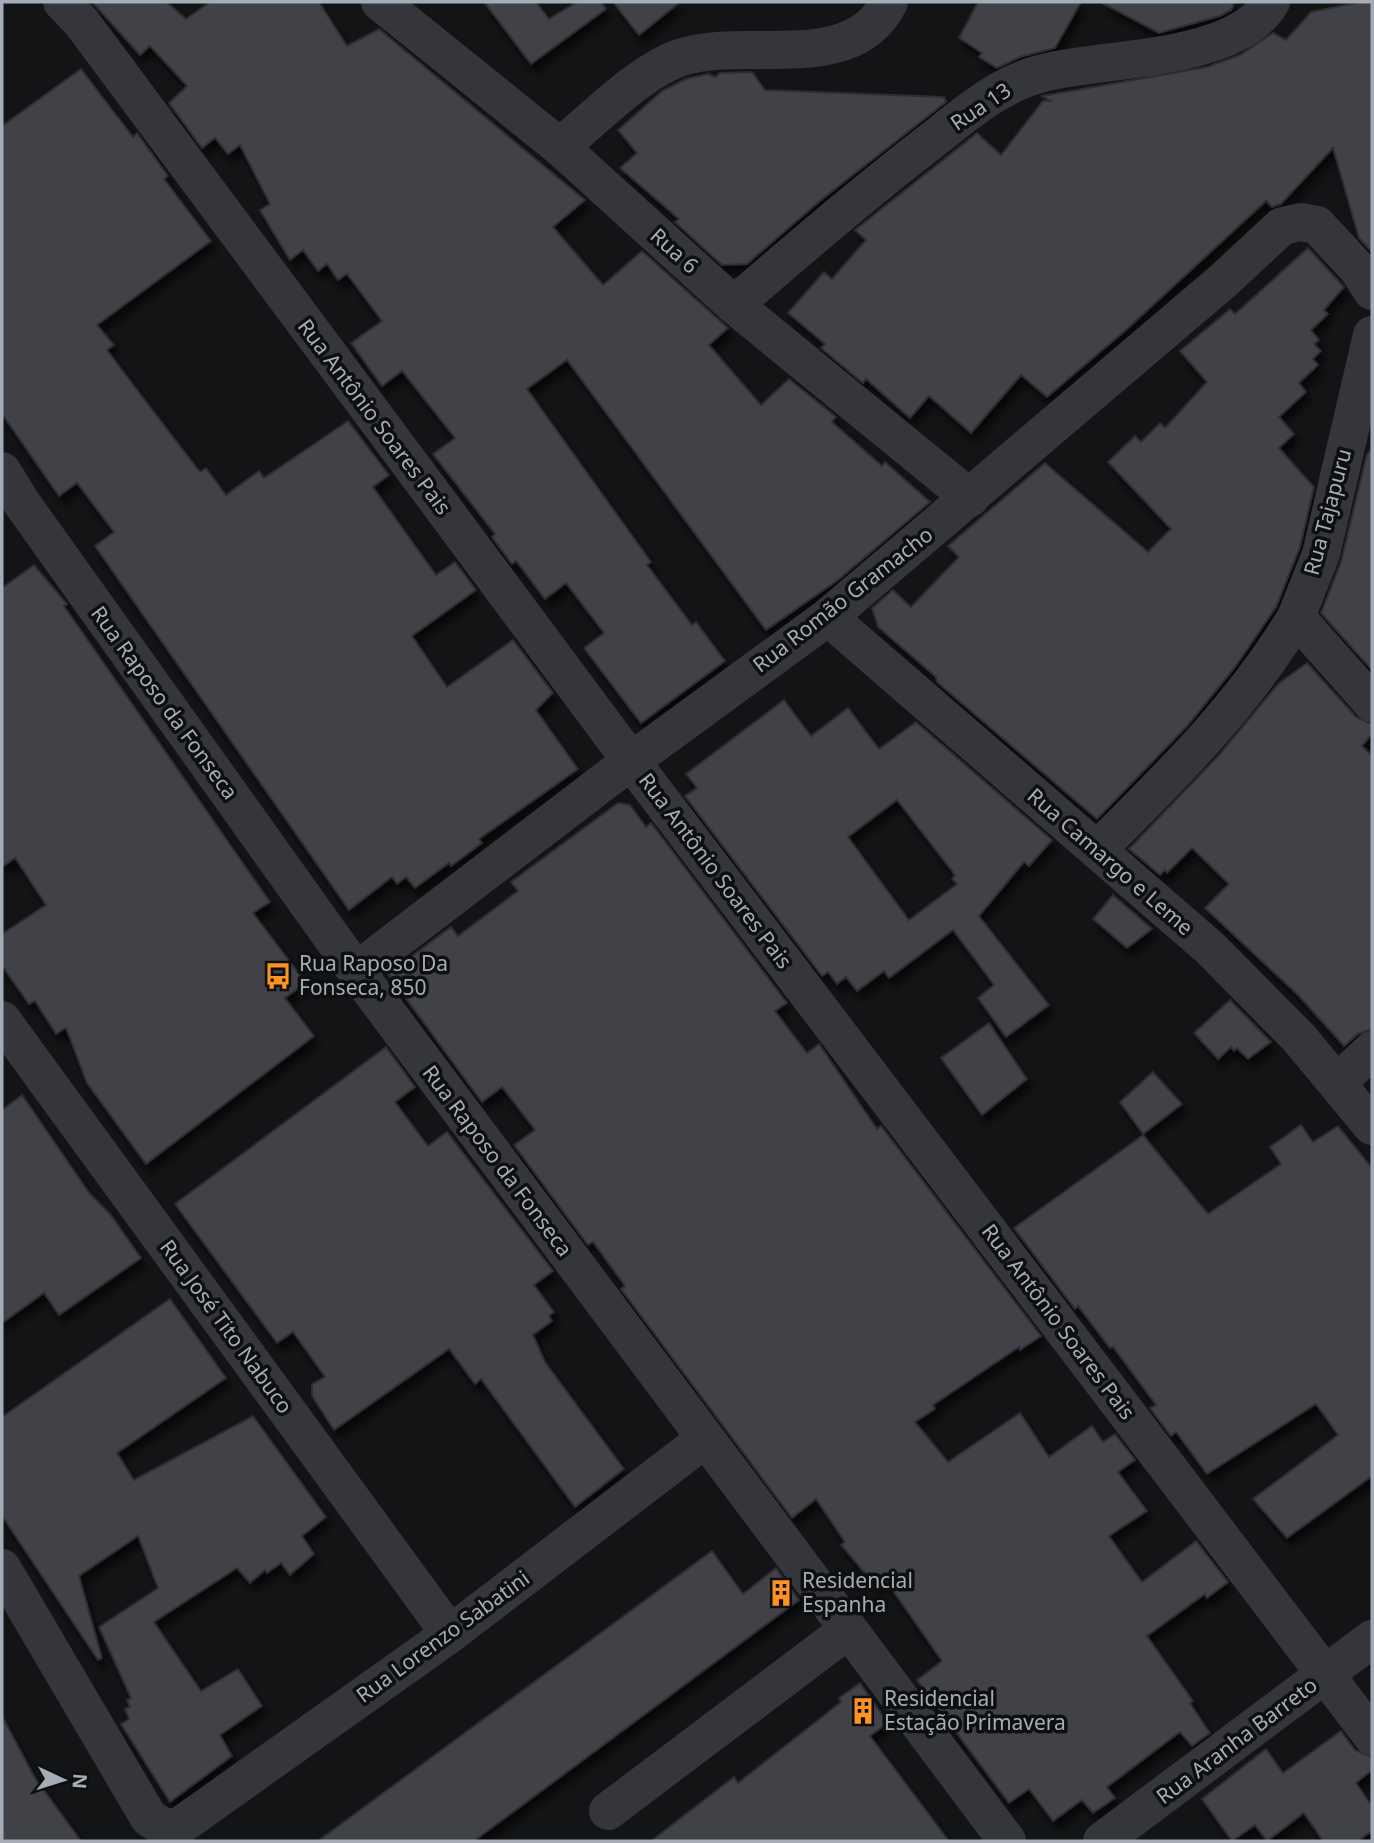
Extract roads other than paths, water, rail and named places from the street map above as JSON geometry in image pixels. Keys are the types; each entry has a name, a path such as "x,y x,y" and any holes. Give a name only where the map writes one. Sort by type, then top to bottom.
{"street":[{"name":"Rua Antônio Soares Pais","path":"62,2 82,23 631,761 1372,1736"},
{"path":"560,147 650,73 677,59 706,51 791,49 847,43 871,27 889,2"},
{"name":"Rua 13","path":"734,305 856,199 980,104 1015,83 1044,73 1139,59 1228,38 1253,23 1271,2"},
{"name":"Rua 6","path":"394,6 560,147 734,305 970,498"},
{"name":"Rua Romão Gramacho","path":"356,971 631,761 828,617 970,498 1282,226 1301,222 1317,225 1358,269 1372,291"},
{"name":"Rua Tajapuru","path":"1097,850 1231,712 1270,661 1296,617 1321,554 1372,335"},
{"name":"Rua Raposo da Fonseca","path":"8,496 356,971 1007,1841"},
{"name":"Rua Camargo e Leme","path":"828,617 1210,948 1299,1038 1372,1126"},
{"path":"1296,617 1372,703"},
{"name":"Rua José Tito Nabuco","path":"2,1020 450,1634"},
{"path":"1337,1083 1372,1050"},
{"name":"Rua Lorenzo Sabatini","path":"13,1610 149,1818 162,1826 177,1828 450,1634 705,1439"},
{"path":"2,1568 13,1610"},
{"path":"608,1811 848,1630"},
{"name":"Rua Aranha Barreto","path":"1102,1841 1372,1639"}],"place":[{"name":"Rua Raposo Da Fonseca, 850","path":"278,976"},
{"name":"Residencial Espanha","path":"781,1593"},
{"name":"Residencial Estação Primavera","path":"863,1711"}]}
